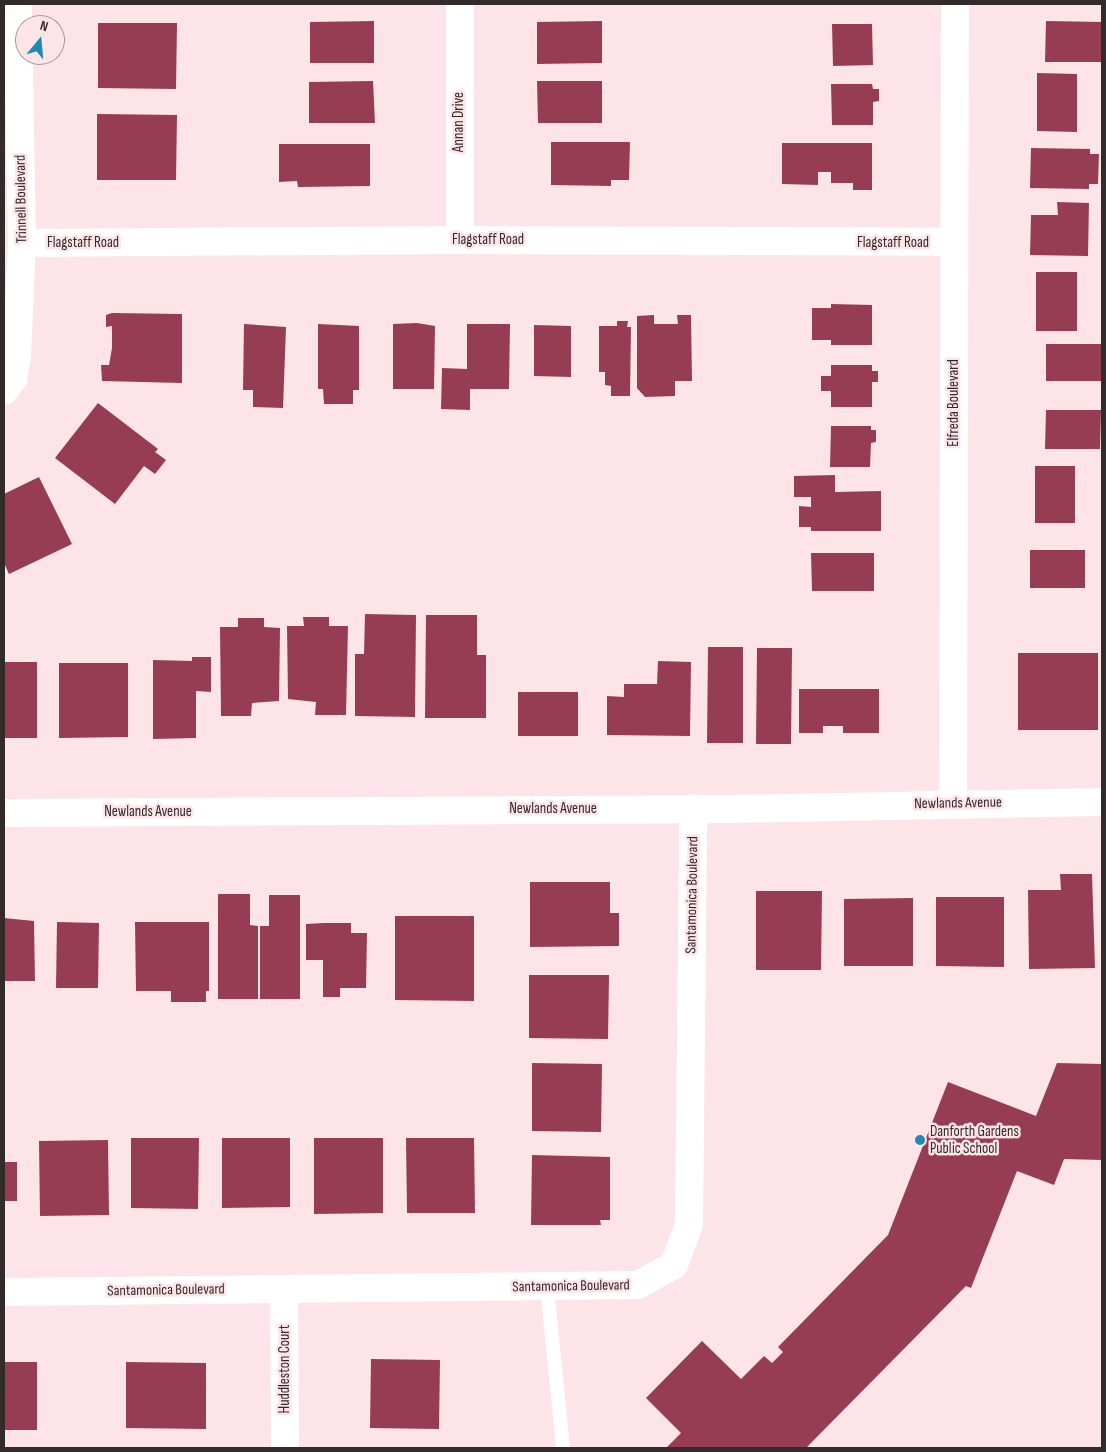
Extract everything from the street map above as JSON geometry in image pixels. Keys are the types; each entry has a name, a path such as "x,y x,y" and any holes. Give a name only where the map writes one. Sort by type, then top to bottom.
{"street":[{"name":"Annan Drive","path":"460,4 460,240"},
{"name":"Elfreda Boulevard","path":"953,802 955,4"},
{"name":"Trinnell Boulevard","path":"4,391 13,379 17,357 22,243 13,7"},
{"name":"Flagstaff Road","path":"22,243 460,240 954,242"},
{"name":"Newlands Avenue","path":"4,813 694,808 953,802 1102,802"},
{"name":"Santamonica Boulevard","path":"4,1292 638,1285 674,1265 689,1224 694,808"},
{"name":"Huddleston Court","path":"284,1289 286,1448"}],"lane":[{"path":"548,1287 563,1448"}],"building":[{"path":"374,21 374,63 310,63 310,22"},
{"path":"602,21 602,63 537,64 537,22"},
{"path":"1046,21 1102,22 1102,62 1045,62"},
{"path":"98,23 177,23 176,89 98,88"},
{"path":"832,24 872,24 873,65 833,66"},
{"path":"1037,73 1077,74 1077,132 1037,131"},
{"path":"373,81 375,123 309,123 309,82"},
{"path":"537,81 602,81 602,123 538,123"},
{"path":"831,84 872,84 873,89 879,89 879,101 873,102 873,125 832,125"},
{"path":"97,114 177,115 176,180 97,180"},
{"path":"551,142 630,142 629,180 611,180 611,186 551,185"},
{"path":"782,143 872,143 872,190 853,190 853,183 831,183 831,172 818,172 818,185 782,184"},
{"path":"279,144 370,144 370,186 298,187 297,181 279,182"},
{"path":"1031,148 1090,149 1090,154 1099,154 1098,184 1089,184 1089,189 1030,188"},
{"path":"1057,202 1089,203 1088,256 1030,255 1031,215 1058,215"},
{"path":"1036,272 1077,272 1077,331 1036,331"},
{"path":"831,304 872,305 872,345 831,345 831,340 812,340 812,308 831,308"},
{"path":"112,313 182,314 182,383 102,381 101,365 109,365 112,348 112,326 106,327 106,315"},
{"path":"654,315 654,324 678,324 677,315 691,315 692,381 675,381 675,396 645,397 637,388 637,316"},
{"path":"617,321 628,321 627,327 631,327 630,396 611,396 611,386 605,385 605,372 599,372 599,326 617,326"},
{"path":"417,323 435,326 434,389 393,389 393,324"},
{"path":"244,324 286,327 283,408 253,407 253,390 243,390"},
{"path":"318,324 359,326 359,390 353,390 353,404 324,404 323,389 318,389"},
{"path":"467,324 510,324 509,389 470,389 470,410 441,409 442,368 467,369"},
{"path":"534,325 571,326 571,377 534,376"},
{"path":"1046,344 1101,344 1101,381 1046,381"},
{"path":"831,365 872,365 872,371 878,371 878,382 872,382 872,407 831,407 831,391 821,391 821,376 831,376"},
{"path":"98,403 158,449 155,452 166,460 155,474 144,466 115,504 55,458"},
{"path":"1046,410 1101,410 1100,449 1045,449"},
{"path":"831,426 871,426 871,430 876,430 876,442 871,443 870,467 830,467"},
{"path":"1035,466 1075,466 1075,523 1035,523"},
{"path":"835,475 835,492 881,491 881,531 811,531 811,527 799,527 799,506 811,507 811,497 794,497 794,476"},
{"path":"39,477 72,544 9,574 4,563 4,494"},
{"path":"1030,550 1085,550 1085,588 1030,588"},
{"path":"811,553 874,553 874,591 812,591"},
{"path":"365,614 416,615 415,717 355,716 355,654 364,654"},
{"path":"426,615 477,615 477,655 486,655 486,718 425,718"},
{"path":"303,617 329,617 329,626 348,626 346,715 315,715 316,702 288,699 287,626 304,626"},
{"path":"238,618 264,618 264,627 280,628 279,701 252,703 251,716 221,716 220,627 238,627"},
{"path":"708,647 743,647 743,743 707,743"},
{"path":"757,648 792,648 791,744 756,744"},
{"path":"1018,653 1098,653 1098,730 1018,730"},
{"path":"192,657 211,657 211,692 196,691 196,738 153,739 153,660 192,661"},
{"path":"658,661 691,662 690,736 607,735 607,696 624,697 624,684 657,684"},
{"path":"4,662 37,662 37,738 4,738"},
{"path":"59,663 128,663 128,737 59,738"},
{"path":"799,689 879,689 879,733 843,733 843,726 823,726 823,733 799,733"},
{"path":"518,692 578,692 578,736 518,736"},
{"path":"1060,874 1092,874 1095,968 1029,969 1028,890 1061,890"},
{"path":"530,882 610,882 610,913 619,913 619,946 530,947"},
{"path":"756,891 822,891 821,970 756,970"},
{"path":"218,894 250,894 250,925 258,926 258,999 218,999"},
{"path":"269,895 300,895 300,999 260,999 260,926 269,926"},
{"path":"936,897 1004,897 1004,967 936,966"},
{"path":"913,898 913,966 844,966 844,899"},
{"path":"395,916 474,916 474,1001 395,1000"},
{"path":"4,918 34,921 35,981 4,981"},
{"path":"57,922 99,923 98,988 56,988"},
{"path":"135,922 209,922 209,991 206,991 206,1002 171,1002 171,991 136,991"},
{"path":"351,923 351,933 367,933 366,988 340,988 340,997 323,997 323,960 306,960 306,924"},
{"path":"529,975 609,975 608,1039 529,1038"},
{"path":"532,1063 602,1064 601,1132 532,1131"},
{"path":"1057,1063 1102,1064 1102,1160 1064,1159 1054,1185 1017,1171 971,1288 966,1286 806,1448 666,1448 681,1433 646,1398 702,1341 741,1379 764,1356 772,1363 783,1352 778,1347 888,1235 948,1082 1036,1116"},
{"path":"131,1138 199,1138 198,1209 131,1208"},
{"path":"222,1138 290,1138 290,1207 222,1208"},
{"path":"314,1138 383,1138 383,1213 314,1214"},
{"path":"406,1138 474,1138 475,1213 407,1213"},
{"path":"108,1140 109,1215 40,1216 39,1141"},
{"path":"532,1155 610,1157 610,1220 600,1220 601,1225 531,1225"},
{"path":"4,1162 17,1162 17,1201 4,1201"},
{"path":"371,1359 440,1360 439,1429 370,1428"},
{"path":"4,1362 37,1362 37,1430 4,1430"},
{"path":"126,1362 206,1363 206,1429 126,1428"}],"place":[{"name":"Danforth Gardens Public School","path":"920,1140"}]}
